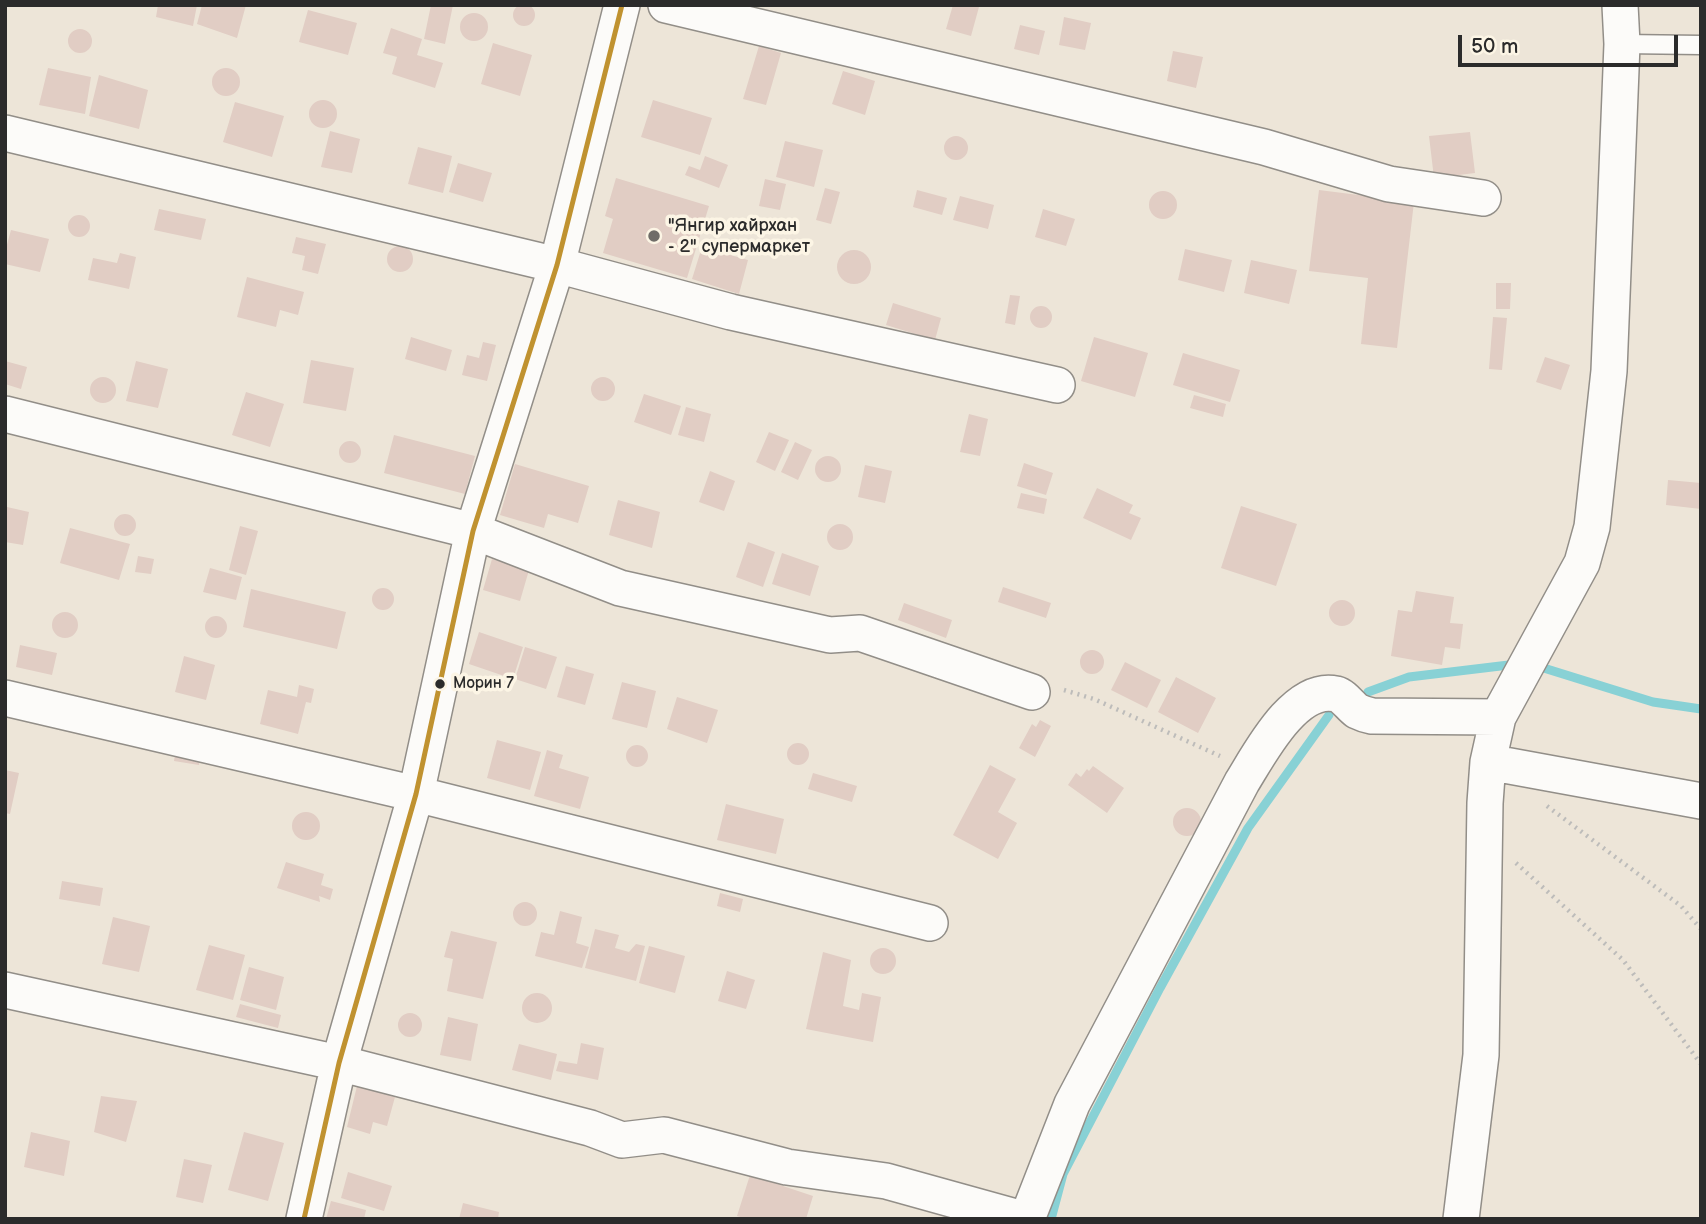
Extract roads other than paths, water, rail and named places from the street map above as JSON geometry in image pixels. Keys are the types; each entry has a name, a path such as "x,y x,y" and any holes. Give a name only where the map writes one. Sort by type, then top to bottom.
{"street":[{"path":"304,1219 339,1063 416,794 472,531 557,265 622,5"},
{"path":"667,5 1264,147 1389,184 1483,198"},
{"path":"1461,1219 1481,1055 1488,761 1498,717 1582,563 1592,527 1609,371 1622,44 1620,5"},
{"path":"5,133 557,265 731,312 1057,385"},
{"path":"5,414 472,531 620,588 830,635 860,633 1032,692"},
{"path":"5,989 339,1063 590,1128 622,1140 664,1135 787,1167 886,1181 1025,1219 1072,1104 1250,769 1273,732 1316,694 1338,694 1357,711 1372,716 1498,717"},
{"path":"5,698 416,794 930,923"},
{"path":"1488,761 1701,801"}],"lane":[{"path":"1622,44 1701,45"}],"waterway":[{"path":"1368,692 1409,677 1517,664"},
{"path":"1534,665 1653,702 1701,709"},
{"path":"1051,1219 1063,1174 1160,988 1248,828 1329,715"}],"place":[{"name":"\"Янгир хайрхан - 2\" супермаркет","path":"654,236"},
{"name":"Морин 7","path":"440,684"}]}
